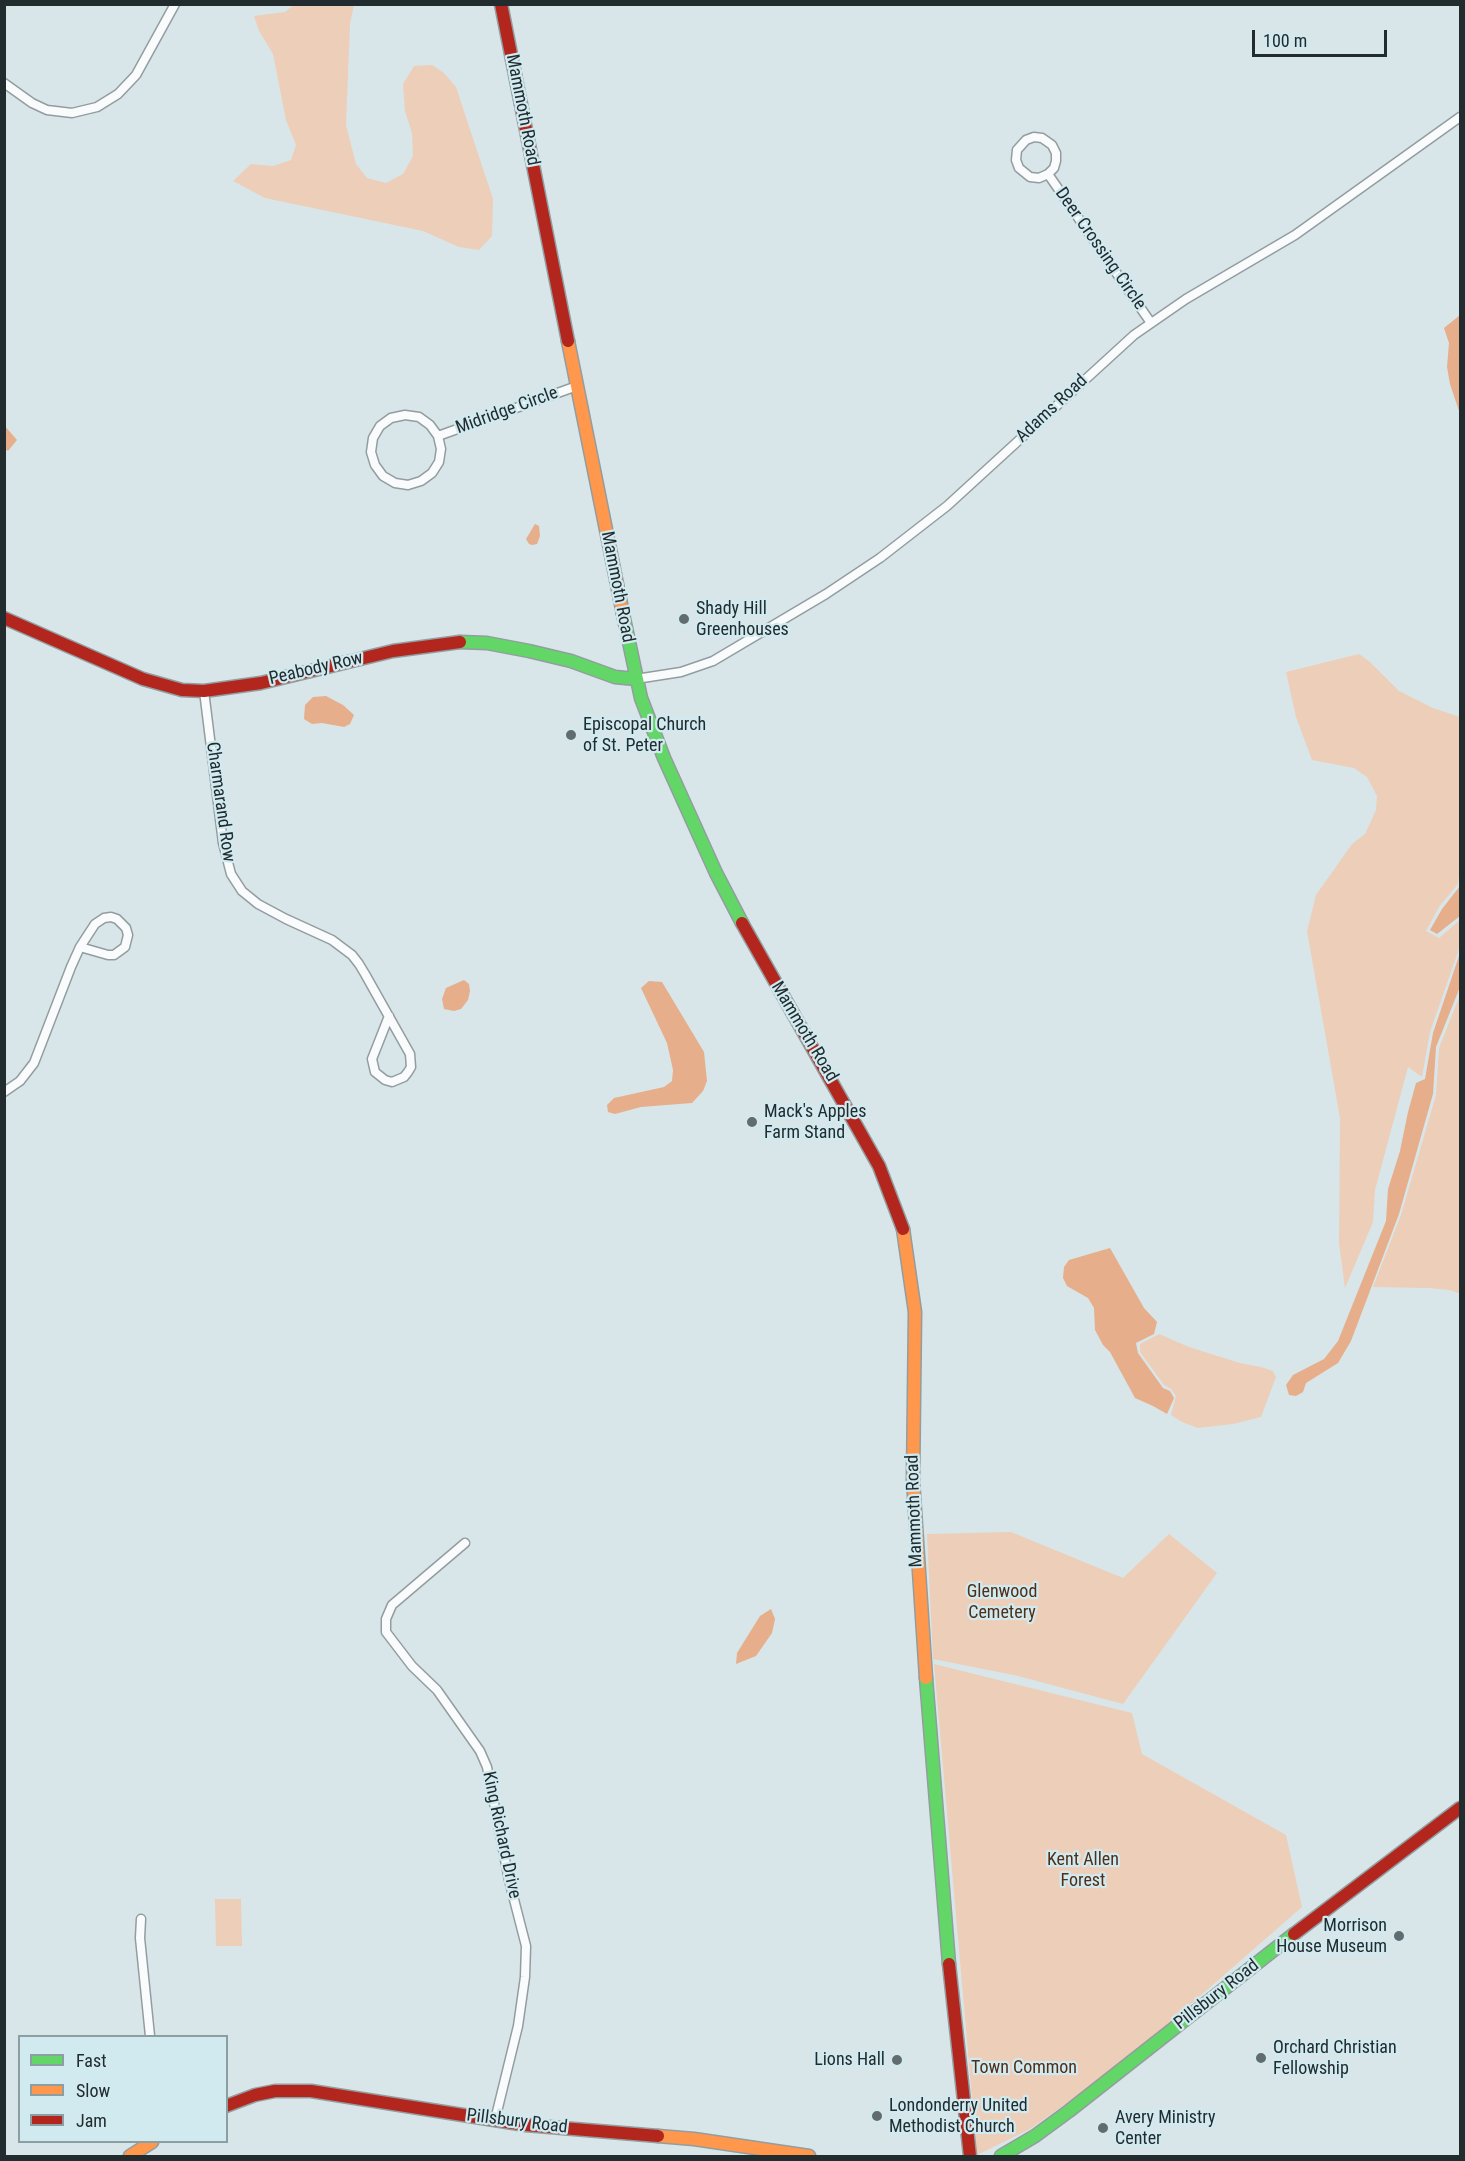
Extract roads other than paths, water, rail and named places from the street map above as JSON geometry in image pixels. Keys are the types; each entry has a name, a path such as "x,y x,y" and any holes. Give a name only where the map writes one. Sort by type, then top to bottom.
{"main road":[{"name":"Mammoth Road","path":"501,4 636,679 651,726 716,873 765,966 862,1134 887,1186 904,1232 915,1312 913,1480 921,1628 946,1933 970,2157"},
{"name":"Peabody Row","path":"4,618 143,680 182,690 204,691 261,683 393,651 456,642 488,643 529,651 571,661 615,677 636,679"},
{"name":"Pillsbury Road","path":"1000,2157 1035,2136 1069,2111 1308,1923 1461,1808"},
{"name":"Pillsbury Road","path":"228,2105 255,2095 275,2091 311,2091 495,2120 557,2128 694,2139 809,2157"},
{"path":"130,2157 151,2143"}],"street":[{"path":"4,83 32,103 47,110 72,113 97,107 118,94 136,75 175,4"},
{"name":"Adams Road","path":"636,679 681,672 713,661 826,594 880,558 946,506 1102,363 1152,323 1186,299 1304,229 1461,117"},
{"name":"Deer Crossing Circle","path":"1034,137 1042,138 1052,145 1056,153 1056,161 1048,174 1039,178 1030,177 1019,168 1016,160 1017,150 1026,140 1034,137"},
{"name":"Deer Crossing Circle","path":"1048,174 1152,323"},
{"name":"Midridge Circle","path":"438,436 577,386"},
{"name":"Midridge Circle","path":"405,415 418,417 430,425 438,436 441,449 439,462 432,473 421,481 408,484 395,483 383,476 375,465 371,452 373,438 380,426 391,418 405,415"},
{"name":"Charmarand Row","path":"204,691 223,843 231,874 242,891 258,904 332,940 352,955 365,974 389,1016 410,1054 408,1072 404,1077 392,1082 379,1077 375,1072 372,1059 389,1016"},
{"path":"4,1092 20,1081 34,1064 80,947 95,924 104,918 117,919 126,928 128,935 125,947 114,955 108,956 80,947"},
{"name":"King Richard Drive","path":"465,1543 392,1605 386,1619 386,1632 412,1666 437,1690 480,1751 487,1767 509,1880 526,1946 525,1977 518,2026 495,2120"},
{"path":"141,1919 140,1938 150,2035"}],"place":[{"name":"Shady Hill Greenhouses","path":"684,619"},
{"name":"Episcopal Church of St. Peter","path":"571,735"},
{"name":"Mack's Apples Farm Stand","path":"752,1122"},
{"name":"Morrison House Museum","path":"1399,1936"},
{"name":"Orchard Christian Fellowship","path":"1261,2058"},
{"name":"Lions Hall","path":"897,2060"},
{"name":"Londonderry United Methodist Church","path":"877,2116"},
{"name":"Avery Ministry Center","path":"1103,2128"}],"park label":[{"name":"Glenwood Cemetery","path":"1002,1602"},
{"name":"Kent Allen Forest","path":"1083,1870"},
{"name":"Town Common","path":"1024,2068"}]}
